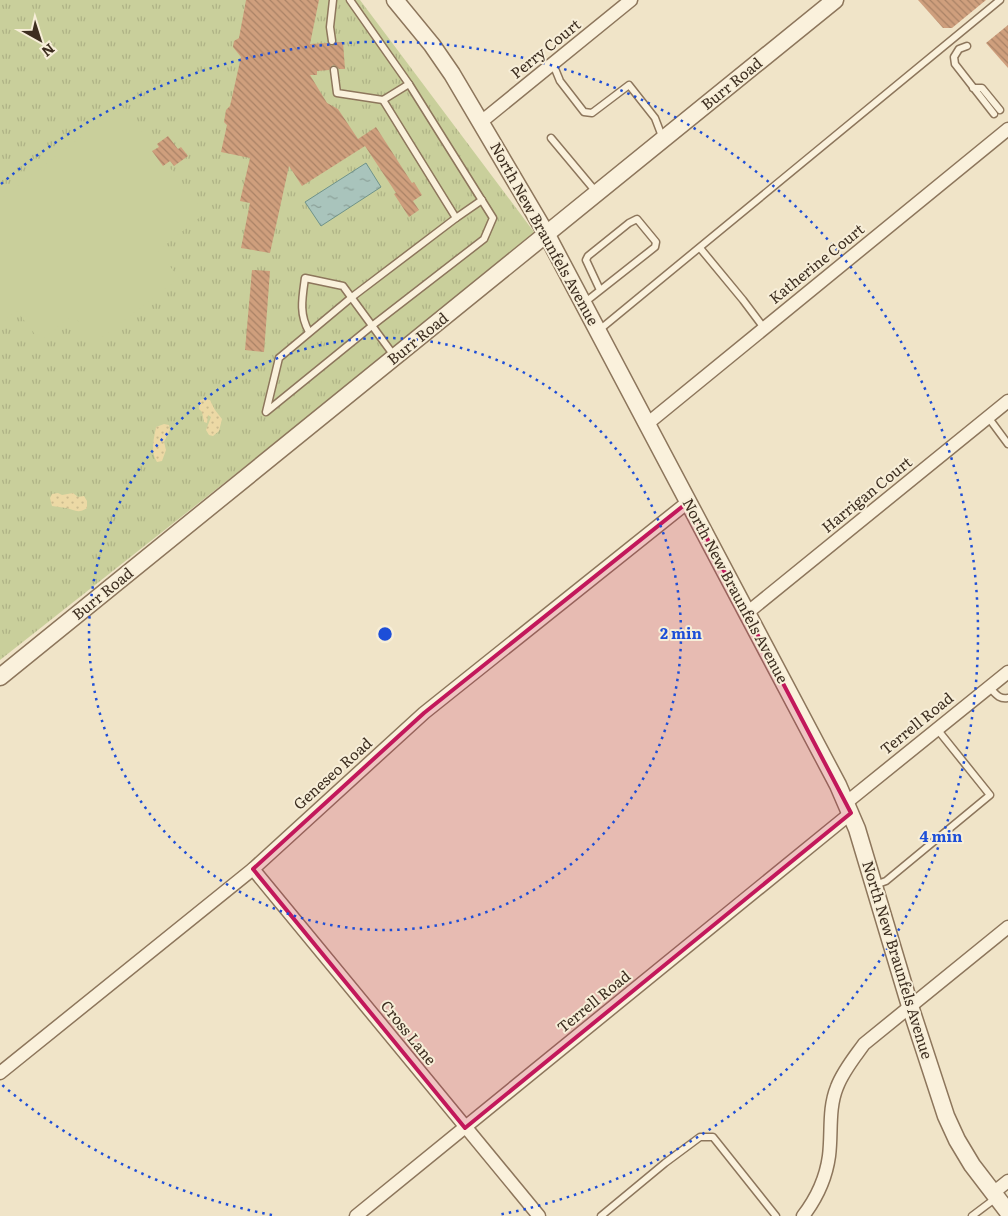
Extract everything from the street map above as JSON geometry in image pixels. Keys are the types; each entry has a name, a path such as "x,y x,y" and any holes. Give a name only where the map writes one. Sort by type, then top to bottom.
{"street":[{"name":"North New Braunfels Avenue","path":"395,0 432,45 452,74 546,236 849,808 946,1116 957,1140 994,1196 1008,1212"},
{"name":"Perry Court","path":"481,122 631,0"},
{"name":"Burr Road","path":"0,678 835,0"},
{"name":"Katherine Court","path":"647,424 1008,129"},
{"name":"Harrigan Court","path":"747,613 1008,401"},
{"name":"Geneseo Road","path":"0,1073 253,869 424,714 688,502"},
{"name":"Terrell Road","path":"356,1216 465,1128 849,808 937,729 1008,672"},
{"name":"Cross Lane","path":"253,869 539,1216"},
{"path":"803,1216 824,1179 829,1156 831,1115 836,1088 847,1067 864,1044 1008,927"},
{"path":"994,1196 1008,1181"}],"lane":[{"path":"332,41 330,27 333,0"},
{"path":"350,0 409,84 482,200 493,218 484,240 372,326 266,412 278,358 352,297 482,200"},
{"path":"598,331 1000,0"},
{"path":"967,46 959,49 954,57 955,64 973,88 997,112"},
{"path":"553,64 560,81 584,112 592,113 629,85 656,118 664,140"},
{"path":"334,70 337,94 383,100 409,84"},
{"path":"383,100 456,218"},
{"path":"551,138 597,194"},
{"path":"583,303 600,290 655,247 656,242 637,219 629,223 588,256 586,260 600,290"},
{"path":"700,248 764,328"},
{"path":"309,332 304,322 302,303 305,278 343,286 395,358"},
{"path":"988,418 1008,444"},
{"path":"1001,435 1008,429"},
{"path":"989,687 998,697 1008,698"},
{"path":"874,886 886,881 990,795 937,729"},
{"path":"601,1216 665,1163 700,1137 713,1137 776,1216"},
{"path":"972,1216 994,1196"}],"highlighted area":[{"path":"688,502 851,813 465,1128 253,869 424,713"}],"green space":[{"path":"0,0 360,0 537,236 0,660"},
{"path":"121,105 205,213 158,251 179,278 95,343 73,315 40,341 17,311 0,324 0,200"}],"sand":[{"path":"200,400 210,400 222,419 219,431 213,436 209,435 206,430 211,417 208,415 207,423 204,422 202,412 199,409"},
{"path":"164,424 169,425 170,430 164,442 166,450 162,461 157,462 153,449 154,436 156,427"},
{"path":"58,493 62,495 73,493 78,497 84,496 87,501 87,508 79,511 52,506 50,498 52,494"}],"water":[{"path":"366,163 381,187 321,226 305,202"}],"building":[{"path":"246,0 319,0 310,44 327,43 332,46 337,42 343,42 345,69 339,69 333,65 329,70 317,71 317,75 310,75 327,103 338,109 358,139 376,127 412,183 414,182 422,195 413,201 419,210 409,217 394,194 396,193 365,146 302,186 289,166 270,253 241,248 250,203 240,201 250,158 221,152 227,125 224,122 226,110 230,106 241,57 233,47 234,41 239,38"},
{"path":"918,0 986,0 952,28 943,28"},
{"path":"1008,25 1008,68 986,43"},
{"path":"168,136 178,149 181,147 188,156 174,166 170,161 163,166 152,151 159,147 157,144"},
{"path":"252,270 270,271 264,352 245,350"}]}
